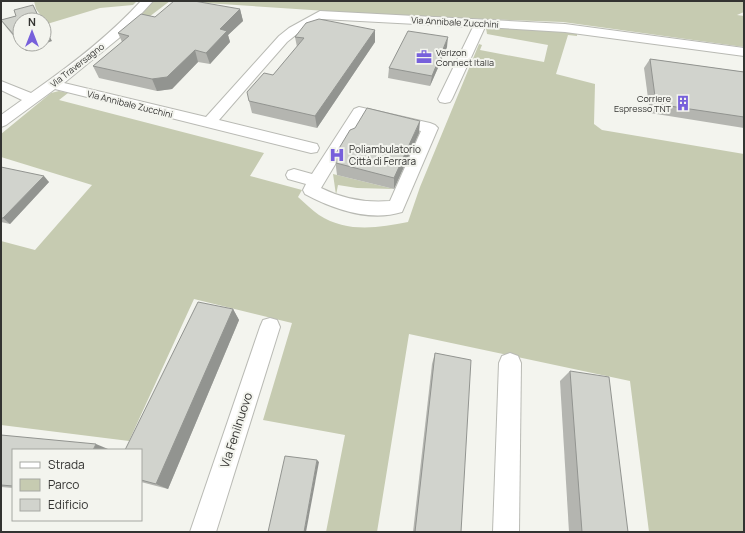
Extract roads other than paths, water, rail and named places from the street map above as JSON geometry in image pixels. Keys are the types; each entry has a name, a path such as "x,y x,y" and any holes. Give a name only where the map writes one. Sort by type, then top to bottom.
{"street":[{"name":"Via Traversagno","path":"1,122 109,40 133,18 147,1"},
{"name":"Via Annibale Zucchini","path":"209,123 283,39 316,16 326,14 585,30 744,52"},
{"path":"445,99 481,23"},
{"name":"Via Annibale Zucchini","path":"52,84 311,148"},
{"path":"1,85 32,99"},
{"path":"359,112 430,128 396,207 372,208 338,203 311,190 316,181 359,112"},
{"path":"294,175 316,181"},
{"name":"Via Fenilnuovo","path":"203,532 270,327"},
{"path":"506,532 510,362"}],"place":[{"name":"Verizon Connect Italia","path":"424,57"},
{"name":"Corriere Espresso TNT","path":"683,103"},
{"name":"Poliambulatorio Città di Ferrara","path":"337,155"}]}
